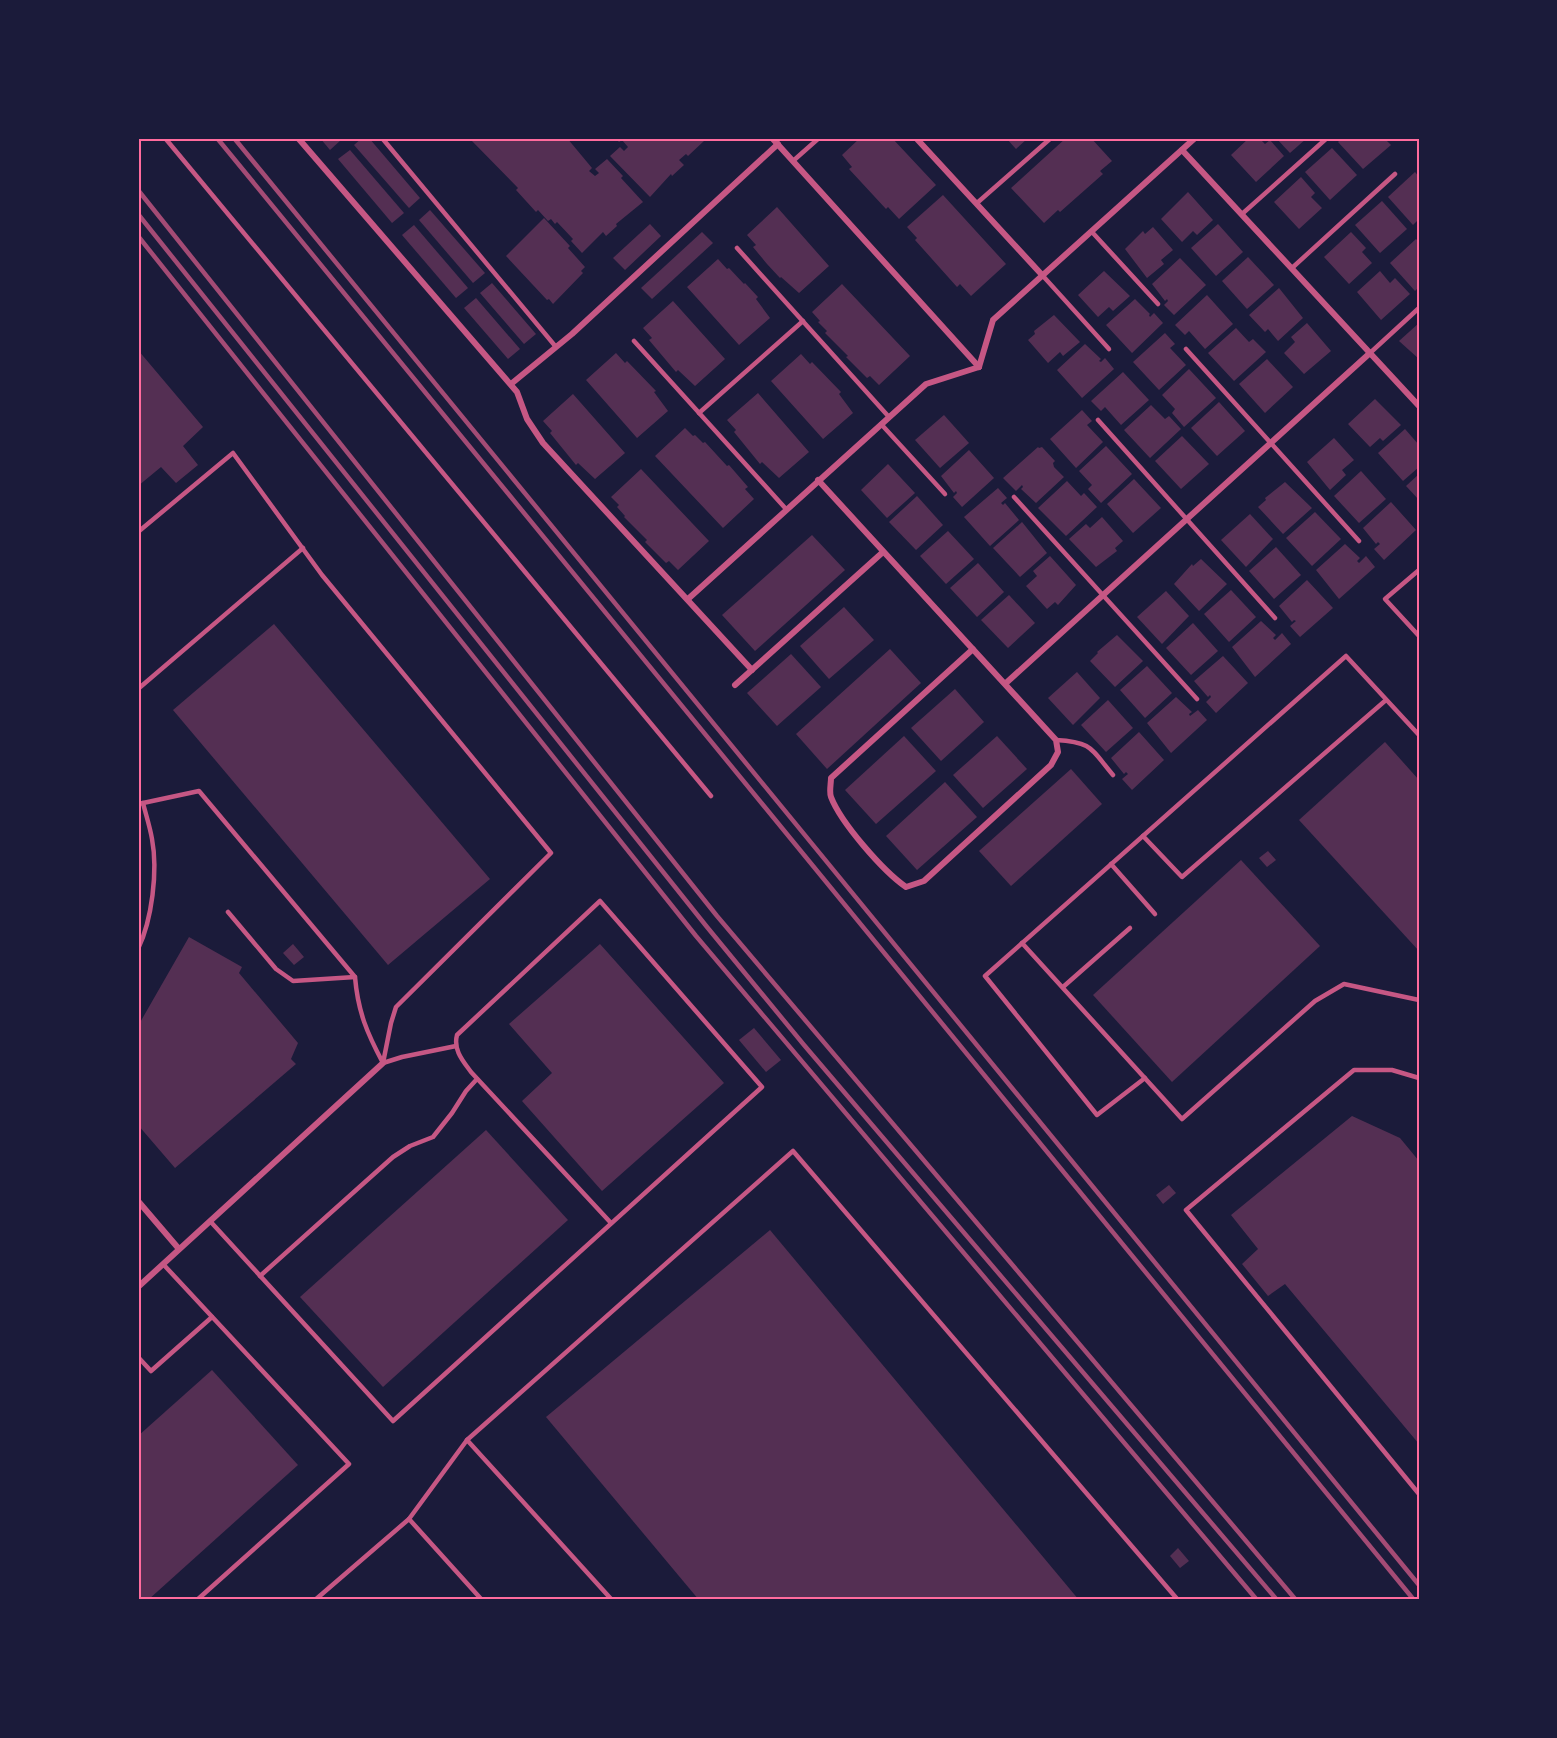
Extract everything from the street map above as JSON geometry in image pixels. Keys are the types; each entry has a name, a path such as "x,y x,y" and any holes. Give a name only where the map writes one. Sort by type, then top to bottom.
{"street":[{"path":"298,138 511,384 517,392 527,419 543,443 752,670"},
{"path":"772,138 979,367"},
{"path":"916,138 1043,276"},
{"path":"979,367 993,320 1195,138"},
{"path":"511,384 556,347 778,144"},
{"path":"1182,150 1419,406"},
{"path":"1006,684 1370,353"},
{"path":"688,599 926,384 979,367"},
{"path":"818,480 1006,684 1056,741 1058,752 1052,765 924,882 906,887 889,875 845,820 830,795 831,778 973,649"},
{"path":"735,685 883,552"},
{"path":"138,1287 383,1064"},
{"path":"138,1201 179,1249"}],"lane":[{"path":"165,138 711,796"},
{"path":"382,138 556,347"},
{"path":"793,161 819,138"},
{"path":"977,203 1051,138"},
{"path":"1242,214 1327,138"},
{"path":"1292,268 1395,174"},
{"path":"1092,232 1158,304"},
{"path":"737,248 889,417"},
{"path":"1043,276 1109,349"},
{"path":"1370,353 1419,308"},
{"path":"699,413 802,321"},
{"path":"634,341 786,509"},
{"path":"1186,349 1359,541"},
{"path":"1098,420 1275,618"},
{"path":"881,424 945,494"},
{"path":"138,532 233,453 330,585 551,853 396,1007 383,1064"},
{"path":"1014,497 1197,699"},
{"path":"138,689 303,548"},
{"path":"1419,570 1385,599 1419,636"},
{"path":"1145,1078 1097,1115 985,976 1346,656 1419,735"},
{"path":"1143,836 1182,876 1386,700"},
{"path":"1056,741 1079,742 1088,746 1113,776"},
{"path":"138,949 147,923 155,866 152,840 141,804 199,791 355,977 357,996 367,1033 383,1064"},
{"path":"1111,864 1155,914"},
{"path":"210,1221 393,1421 762,1087 600,901 457,1035 456,1046 458,1053 477,1079 611,1223"},
{"path":"228,912 276,969 293,981 355,977"},
{"path":"1063,987 1130,928"},
{"path":"1022,943 1182,1119 1316,1001 1344,984 1419,1000"},
{"path":"383,1064 402,1057 456,1046"},
{"path":"1419,1078 1392,1070 1353,1071 1186,1210 1419,1494"},
{"path":"260,1276 393,1156 433,1137 466,1090 477,1079"},
{"path":"315,1600 409,1519 467,1440 793,1151 1178,1600"},
{"path":"163,1264 349,1464 197,1600"},
{"path":"138,1357 151,1371 212,1317"},
{"path":"467,1440 612,1600"},
{"path":"409,1519 482,1600"}],"building":[{"path":"320,138 340,138 341,140 330,150"},
{"path":"362,138 369,138 420,198 409,208 354,145"},
{"path":"473,138 567,138 592,168 589,171 595,176 599,173 595,169 607,159 643,202 616,224 617,226 606,236 603,232 582,253 557,222 555,224 551,219 548,221 538,210 536,212 516,190 518,188 471,140"},
{"path":"615,138 703,138 705,140 688,156 686,154 679,160 684,165 672,176 671,174 650,197 610,156 620,147 624,151 628,147 622,140 619,142"},
{"path":"860,138 892,138 936,185 899,219 888,207 886,209 849,169 852,167 842,155"},
{"path":"1006,138 1028,138 1016,149"},
{"path":"1066,138 1091,138 1112,161 1100,171 1103,174 1044,223 1011,188"},
{"path":"1249,138 1259,138 1265,144 1270,140 1284,156 1256,182 1231,155"},
{"path":"1276,138 1307,138 1290,153"},
{"path":"1342,138 1384,138 1391,145 1363,169 1338,142"},
{"path":"1332,148 1357,175 1330,200 1305,172"},
{"path":"350,150 404,213 392,223 338,159"},
{"path":"1415,172 1419,177 1419,219 1413,225 1388,197"},
{"path":"1301,177 1315,193 1311,197 1322,208 1299,229 1274,202"},
{"path":"1188,192 1213,220 1197,235 1193,231 1182,242 1161,219"},
{"path":"943,195 1006,264 971,296 960,284 957,287 915,240 917,238 907,227"},
{"path":"1382,201 1407,229 1380,253 1355,225"},
{"path":"777,207 829,266 799,293 767,264 753,247 756,245 747,235"},
{"path":"430,210 485,273 473,283 419,220"},
{"path":"544,218 570,246 568,248 585,267 581,271 583,273 553,304 506,256"},
{"path":"650,224 661,236 625,270 613,258"},
{"path":"1218,224 1243,252 1216,276 1191,248"},
{"path":"414,225 468,288 456,298 402,235"},
{"path":"1153,227 1173,250 1161,260 1164,264 1147,278 1125,249 1143,231 1145,234"},
{"path":"702,232 713,243 652,299 641,288"},
{"path":"1351,232 1366,248 1362,252 1372,263 1349,284 1324,257"},
{"path":"1416,239 1419,242 1419,287 1415,291 1390,263"},
{"path":"1248,257 1274,285 1247,309 1222,281"},
{"path":"1180,258 1206,285 1174,315 1164,305 1167,299 1165,301 1152,284"},
{"path":"718,259 758,297 756,299 770,318 739,345 687,287"},
{"path":"1104,271 1130,296 1113,311 1109,307 1098,317 1078,295"},
{"path":"1380,271 1390,283 1395,278 1410,294 1381,320 1357,292"},
{"path":"492,283 536,334 524,344 480,293"},
{"path":"842,284 910,356 879,385 870,376 867,378 846,357 848,356 825,333 827,331 812,312"},
{"path":"1279,288 1303,318 1278,341 1268,329 1265,332 1249,315"},
{"path":"1207,295 1233,324 1205,349 1189,331 1185,335 1175,325"},
{"path":"476,298 520,349 508,359 464,308"},
{"path":"1135,299 1150,314 1150,317 1154,313 1163,323 1132,353 1106,325"},
{"path":"673,301 725,359 695,386 678,370 676,372 649,340 652,338 643,328"},
{"path":"1054,315 1080,342 1063,356 1060,352 1048,363 1028,340 1035,334 1034,331"},
{"path":"1307,323 1331,351 1304,374 1284,353 1295,342 1291,337"},
{"path":"1419,323 1419,359 1399,341"},
{"path":"1236,328 1249,342 1253,339 1266,352 1234,381 1208,353"},
{"path":"1165,333 1175,344 1170,348 1186,365 1159,390 1133,362"},
{"path":"1085,344 1101,359 1099,361 1105,358 1114,369 1082,398 1057,370"},
{"path":"138,350 203,427 183,446 198,465 176,483 161,467 138,486"},
{"path":"616,353 656,391 654,392 668,411 637,438 586,380"},
{"path":"801,354 841,392 839,394 853,413 823,439 771,381"},
{"path":"1267,359 1293,387 1265,413 1239,384"},
{"path":"1189,369 1216,398 1184,427 1172,413 1175,409 1162,395"},
{"path":"1123,372 1149,400 1121,425 1105,407 1101,411 1091,401"},
{"path":"758,393 809,452 779,478 762,462 760,464 727,420"},
{"path":"573,394 625,453 595,479 578,463 576,465 543,421"},
{"path":"1375,399 1401,425 1383,441 1380,438 1370,447 1348,424"},
{"path":"1219,402 1245,431 1217,456 1191,428"},
{"path":"1151,405 1165,419 1169,416 1181,429 1150,458 1124,430"},
{"path":"1082,410 1092,421 1087,425 1103,442 1076,468 1050,439"},
{"path":"944,415 969,443 940,468 915,440"},
{"path":"685,428 703,443 705,442 727,466 729,465 748,487 745,489 754,499 723,528 655,456"},
{"path":"1405,429 1419,445 1419,467 1403,481 1378,453"},
{"path":"1182,436 1209,464 1181,489 1155,461"},
{"path":"1334,438 1354,460 1342,470 1346,475 1330,490 1307,462"},
{"path":"1106,446 1132,474 1101,503 1088,489 1092,485 1079,471"},
{"path":"1038,447 1042,447 1055,461 1054,467 1064,477 1036,503 1021,489 1022,485 1016,491 1003,478"},
{"path":"969,450 994,478 962,507 953,497 956,491 954,493 941,476"},
{"path":"888,464 915,493 887,518 861,490"},
{"path":"641,469 709,541 678,570 669,561 666,563 645,542 647,540 624,517 617,507 619,505 611,497"},
{"path":"1361,471 1386,499 1359,523 1334,496"},
{"path":"1419,474 1419,500 1406,486"},
{"path":"1134,479 1161,508 1133,533 1107,504"},
{"path":"1067,481 1081,496 1084,493 1097,507 1066,536 1038,508"},
{"path":"1285,482 1312,508 1283,534 1258,507 1266,500 1265,498"},
{"path":"998,488 1007,498 1001,503 1003,505 1005,503 1019,520 990,546 964,517"},
{"path":"917,496 943,525 916,550 889,522"},
{"path":"1391,502 1416,530 1384,560 1374,549 1380,544 1378,542 1376,544 1363,528"},
{"path":"1315,512 1341,539 1312,566 1286,538"},
{"path":"1250,514 1273,539 1246,567 1221,540"},
{"path":"1102,517 1123,541 1115,548 1117,551 1096,567 1069,539 1086,524 1090,528"},
{"path":"1022,522 1047,553 1020,577 993,548"},
{"path":"948,531 974,559 946,584 920,556"},
{"path":"812,535 845,570 755,651 722,615"},
{"path":"1345,544 1360,558 1357,561 1359,563 1366,556 1375,567 1339,599 1316,570"},
{"path":"1276,547 1301,575 1274,599 1249,571"},
{"path":"1050,556 1076,585 1058,605 1055,602 1047,609 1026,586 1037,576 1033,571"},
{"path":"1201,559 1227,584 1199,611 1174,584 1192,564 1193,566"},
{"path":"978,563 1004,592 977,617 950,588"},
{"path":"1307,580 1333,608 1300,637 1290,626 1296,621 1292,622 1279,606"},
{"path":"1231,590 1256,617 1229,642 1204,614"},
{"path":"1166,591 1189,616 1162,644 1137,617"},
{"path":"1009,595 1035,623 1008,648 981,620"},
{"path":"844,607 874,640 829,679 800,646"},
{"path":"1261,621 1276,635 1273,638 1275,640 1282,633 1291,644 1255,677 1232,647"},
{"path":"1193,623 1218,651 1191,675 1166,648"},
{"path":"274,624 490,879 388,965 173,710"},
{"path":"1117,635 1143,661 1115,687 1090,661"},
{"path":"890,649 921,683 827,769 796,734"},
{"path":"791,654 821,687 777,726 747,693"},
{"path":"1223,656 1248,683 1216,713 1206,702 1211,697 1210,695 1208,697 1194,681"},
{"path":"1147,666 1172,693 1145,718 1120,690"},
{"path":"1077,672 1100,698 1073,725 1048,698"},
{"path":"955,689 984,722 941,761 911,728"},
{"path":"1176,697 1192,712 1190,716 1198,710 1207,720 1171,753 1147,723"},
{"path":"1108,700 1133,728 1106,752 1081,725"},
{"path":"1139,732 1164,760 1132,790 1122,779 1128,774 1126,772 1124,774 1111,758"},
{"path":"904,736 936,771 876,824 845,790"},
{"path":"997,736 1027,769 983,808 953,775"},
{"path":"1385,742 1419,780 1419,951 1299,820"},
{"path":"1071,769 1102,804 1011,886 979,851"},
{"path":"945,782 977,817 917,870 886,836"},
{"path":"1268,851 1276,860 1267,867 1259,858"},
{"path":"1241,860 1320,946 1172,1082 1093,995"},
{"path":"189,937 242,967 239,973 298,1043 291,1059 296,1064 175,1168 138,1125 138,1026"},
{"path":"293,944 304,957 294,965 283,953"},
{"path":"600,944 724,1083 602,1191 522,1101 552,1073 509,1024"},
{"path":"754,1028 781,1060 766,1072 739,1040"},
{"path":"1352,1116 1400,1138 1419,1161 1419,1444 1285,1284 1268,1296 1242,1264 1258,1249 1231,1215"},
{"path":"486,1130 568,1220 383,1387 300,1297"},
{"path":"1169,1185 1176,1193 1163,1204 1156,1195"},
{"path":"770,1230 1079,1600 699,1600 546,1417"},
{"path":"212,1370 298,1465 148,1600 138,1600 138,1436"},
{"path":"1178,1548 1189,1561 1180,1568 1170,1556"}],"railway":[{"path":"217,138 1414,1600"},
{"path":"234,138 1419,1585"},
{"path":"138,190 717,916 1296,1600"},
{"path":"138,214 707,927 804,1045 1277,1600"},
{"path":"138,236 696,936 1257,1600"}]}
